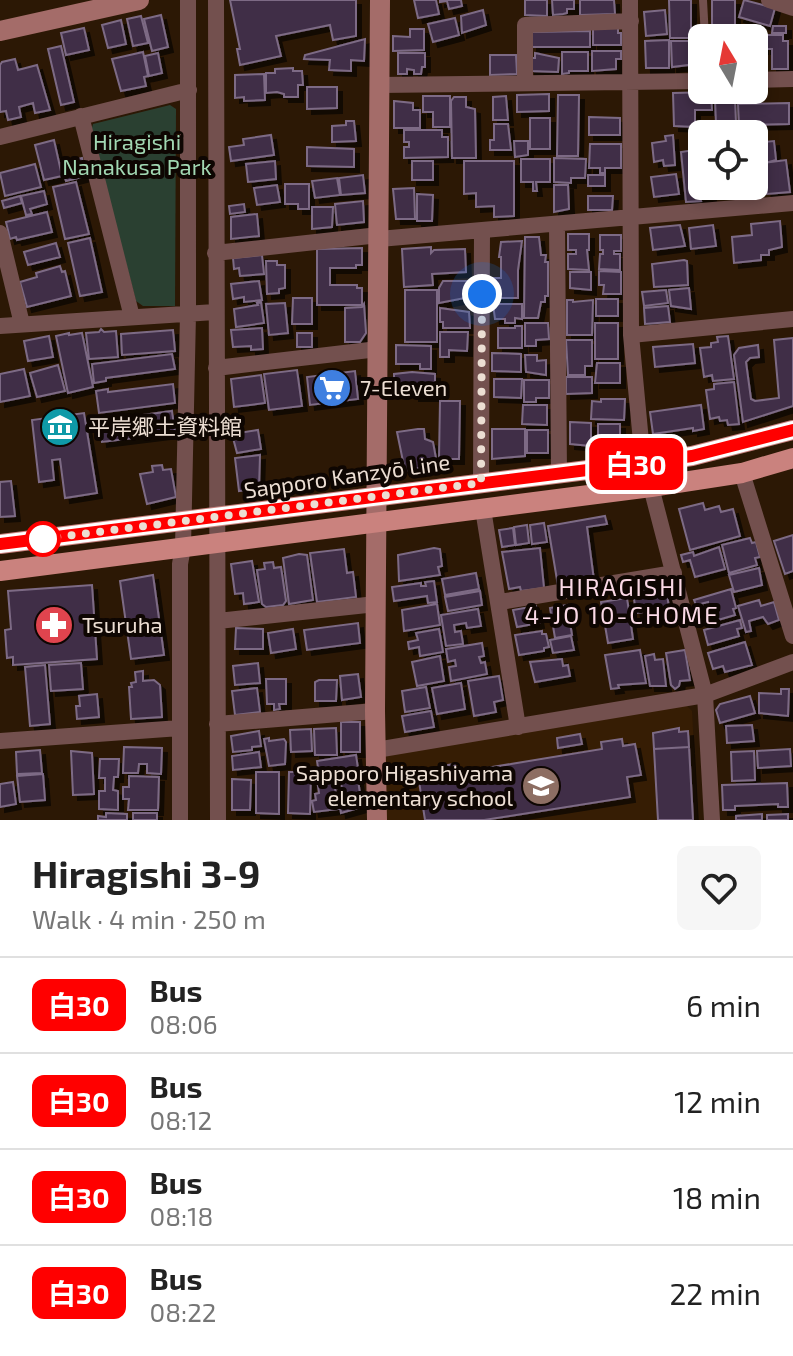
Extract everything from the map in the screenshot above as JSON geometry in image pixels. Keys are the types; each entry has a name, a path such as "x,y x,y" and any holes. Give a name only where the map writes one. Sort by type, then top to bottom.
{"main road":[{"name":"Sapporo Kanzyō Line","path":"0,544 643,463 720,450 793,430"},
{"path":"0,571 651,487 742,473 793,458"}],"street":[{"path":"0,31 139,0"},
{"path":"180,820 180,564 184,521 188,314 188,0"},
{"path":"216,0 218,820"},
{"path":"377,820 380,0"},
{"path":"630,0 631,335 643,463"},
{"path":"769,0 793,8 792,0"},
{"path":"525,83 525,25 631,21"},
{"path":"768,80 793,79"},
{"path":"379,85 688,81"},
{"path":"0,137 189,90"},
{"path":"81,116 132,317"},
{"path":"215,253 793,203"},
{"path":"557,224 559,474"},
{"path":"481,483 482,231"},
{"path":"0,233 22,324"},
{"path":"0,326 215,312"},
{"path":"631,335 793,319"},
{"path":"216,368 378,349"},
{"path":"742,473 793,636"},
{"path":"651,487 705,695 712,820"},
{"path":"483,509 518,727"},
{"path":"500,602 674,573"},
{"path":"218,621 376,604"},
{"path":"376,750 705,695 793,662"},
{"path":"217,724 375,711"},
{"path":"0,741 180,728"}],"lane":[{"path":"703,0 704,24"}],"shaded area":[{"name":"Sapporo Higashiyama elementary school","path":"684,703 692,711 698,820 386,820 385,752"}],"green space":[{"name":"Hiragishi Nanakusa Park","path":"170,105 176,109 175,306 143,306 136,301 91,131 93,124"}],"building":[{"path":"230,0 356,0 356,36 333,40 330,25 276,36 281,56 240,65 237,49 240,49"},
{"path":"414,0 436,0 439,14 418,18"},
{"path":"440,0 461,0 462,6 449,9 447,1"},
{"path":"525,0 547,0 547,16 525,15"},
{"path":"552,0 574,0 574,9 553,15"},
{"path":"580,0 614,0 615,14 580,15"},
{"path":"669,0 691,0 688,38 670,38"},
{"path":"712,0 735,0 735,24 712,24"},
{"path":"744,0 775,8 770,26 739,17"},
{"path":"483,10 486,25 462,33 461,16"},
{"path":"665,10 667,34 646,36 644,12"},
{"path":"161,15 168,47 152,51 144,19"},
{"path":"141,16 148,43 133,46 127,19"},
{"path":"455,18 459,35 433,42 428,24"},
{"path":"121,20 126,44 108,48 102,25"},
{"path":"773,26 786,26 786,33 772,33"},
{"path":"84,28 89,50 66,55 61,33"},
{"path":"593,28 618,28 621,45 593,45"},
{"path":"410,29 424,29 424,50 393,51 393,36 410,37"},
{"path":"590,31 590,47 532,47 532,32"},
{"path":"768,35 783,35 783,41 788,41 788,69 772,69 772,49 768,49"},
{"path":"365,39 364,61 351,60 351,71 329,70 330,60 304,59 305,55"},
{"path":"669,40 669,68 646,68 645,41"},
{"path":"671,41 688,41 688,65 672,67"},
{"path":"61,46 74,102 61,105 48,49"},
{"path":"592,51 621,51 621,59 616,59 616,69 592,71"},
{"path":"143,52 148,76 144,77 146,86 121,91 112,59"},
{"path":"562,52 588,52 588,71 562,74"},
{"path":"158,53 162,73 149,76 145,56"},
{"path":"398,53 425,53 425,67 422,67 421,74 407,69 407,74 398,74"},
{"path":"535,53 559,58 558,72 530,71 530,58 535,58"},
{"path":"490,55 516,55 517,74 490,75"},
{"path":"15,59 18,70 37,65 50,110 35,113 33,103 19,107 21,117 8,120 6,111 0,112 0,65"},
{"path":"293,68 293,71 302,71 303,85 298,85 298,97 266,93 266,73"},
{"path":"264,74 265,100 235,98 235,75"},
{"path":"307,87 337,87 337,108 307,109"},
{"path":"673,93 688,93 688,104 712,104 712,110 695,110 695,120 688,120 688,127 674,126"},
{"path":"549,94 549,111 517,112 517,95"},
{"path":"558,95 579,95 578,156 557,156"},
{"path":"423,96 450,96 450,127 433,127 433,112 423,112"},
{"path":"506,96 508,120 493,120 493,97"},
{"path":"454,97 466,97 466,107 475,109 476,158 452,158 451,101"},
{"path":"394,101 413,103 413,110 420,110 420,128 394,128"},
{"path":"789,103 789,124 739,120 738,104"},
{"path":"715,104 735,104 736,120 716,120"},
{"path":"589,117 620,118 620,135 589,135"},
{"path":"530,118 550,118 550,149 530,149"},
{"path":"346,121 354,121 356,141 332,142 332,126 346,125"},
{"path":"494,124 508,124 511,150 490,150 490,140 494,140"},
{"path":"404,130 442,130 442,137 448,137 448,157 404,158 404,147 409,147 409,142 404,142"},
{"path":"271,135 274,155 231,161 229,147 244,145 243,139"},
{"path":"673,135 675,165 664,166 663,160 654,162 652,143 666,141 665,136"},
{"path":"54,140 62,176 44,180 35,145"},
{"path":"514,141 528,141 528,155 515,157"},
{"path":"774,141 776,160 768,162 768,142"},
{"path":"590,144 621,144 621,168 605,168 605,173 600,173 600,168 589,168"},
{"path":"307,147 354,149 354,167 307,166"},
{"path":"688,151 688,200 701,201 686,202 681,152"},
{"path":"82,158 86,176 66,181 61,163"},
{"path":"554,158 586,159 585,178 571,178 571,183 554,182"},
{"path":"521,159 550,159 550,182 536,182 537,191 533,191 533,182 521,182"},
{"path":"786,160 790,192 768,194 768,162"},
{"path":"275,161 276,179 248,182 246,164"},
{"path":"412,161 433,161 433,180 412,180"},
{"path":"464,161 514,161 514,216 494,217 494,206 476,207 476,193 464,194"},
{"path":"35,164 41,187 5,196 0,173"},
{"path":"676,174 679,194 654,197 651,177"},
{"path":"363,175 365,193 341,195 339,178"},
{"path":"588,175 605,175 605,186 588,186"},
{"path":"337,178 340,195 315,198 312,181"},
{"path":"76,182 89,234 65,239 53,187"},
{"path":"285,184 309,184 309,209 298,209 298,204 285,204"},
{"path":"277,185 280,202 257,205 254,188"},
{"path":"554,185 568,185 569,209 554,212"},
{"path":"414,188 415,219 396,219 393,189"},
{"path":"44,191 47,204 30,209 32,214 26,215 21,196"},
{"path":"417,194 433,195 432,221 417,221"},
{"path":"20,196 22,203 4,208 2,201"},
{"path":"588,196 613,196 612,210 588,210"},
{"path":"363,201 364,222 337,225 335,204"},
{"path":"244,204 245,212 230,214 229,206"},
{"path":"312,207 333,207 332,227 312,229"},
{"path":"47,212 52,232 10,239 6,222"},
{"path":"257,214 259,236 231,239 231,217"},
{"path":"780,221 782,247 769,250 769,255 761,255 761,260 734,263 732,237 752,235 751,224"},
{"path":"680,225 685,246 653,250 650,228"},
{"path":"713,225 716,246 691,249 689,228"},
{"path":"568,234 589,234 589,270 568,269 568,254 576,254 576,250 568,250"},
{"path":"600,235 621,235 621,251 614,251 614,254 620,254 620,270 599,269 600,254 603,254"},
{"path":"525,237 539,237 541,255 546,255 545,262 548,262 548,296 545,296 545,302 541,302 538,318 524,318"},
{"path":"90,238 102,292 80,296 68,243"},
{"path":"522,241 518,298 492,298 492,278 501,278 501,242"},
{"path":"56,243 60,257 28,265 24,252"},
{"path":"431,247 431,253 434,250 465,249 466,272 432,274 433,285 404,287 402,249"},
{"path":"362,248 362,265 356,265 356,268 330,268 330,285 357,285 357,288 362,288 362,305 317,305 317,249"},
{"path":"262,255 264,274 240,276 239,268 234,269 233,258"},
{"path":"266,261 285,265 285,288 279,289 279,293 267,294"},
{"path":"687,261 688,285 654,287 652,264"},
{"path":"60,266 62,272 65,271 71,296 27,307 20,282 37,277 36,273"},
{"path":"599,271 621,272 621,294 603,294 604,285 599,285"},
{"path":"570,272 591,272 591,290 570,288"},
{"path":"259,281 262,300 244,302 244,297 233,299 231,284"},
{"path":"443,281 470,281 470,297 439,303 439,288"},
{"path":"689,288 691,309 671,306 669,290"},
{"path":"405,290 437,290 437,342 405,342"},
{"path":"666,290 668,303 644,306 642,292"},
{"path":"293,298 312,298 312,324 292,324"},
{"path":"596,299 618,299 618,316 596,316"},
{"path":"567,300 593,300 592,335 567,335"},
{"path":"261,302 264,323 236,327 234,309"},
{"path":"285,303 288,333 269,335 266,304"},
{"path":"364,304 366,333 360,342 345,342 345,308 362,307"},
{"path":"493,304 522,304 522,319 515,318 515,323 505,323 505,319 495,319"},
{"path":"668,306 670,322 645,324 644,308"},
{"path":"440,308 469,312 470,328 443,328"},
{"path":"525,323 548,323 549,339 536,340 536,346 525,346"},
{"path":"595,323 618,323 618,359 595,359"},
{"path":"522,326 522,348 498,348 498,328"},
{"path":"262,328 263,349 233,347 231,330"},
{"path":"101,329 104,332 116,331 118,357 89,359 86,333"},
{"path":"173,330 175,351 122,355 121,334"},
{"path":"440,332 468,332 467,351 449,350 449,357 440,357"},
{"path":"82,333 93,387 68,393 56,336"},
{"path":"297,333 312,333 312,347 297,347"},
{"path":"49,336 53,357 28,361 24,341"},
{"path":"728,336 734,379 713,381 712,375 704,377 700,348 711,347 711,343 718,342 717,337"},
{"path":"793,338 793,406 743,422 734,355 739,348 758,345 759,357 746,362 751,399 779,398 774,340"},
{"path":"566,340 592,340 592,366 585,366 585,375 568,375"},
{"path":"693,344 695,363 655,367 653,347"},
{"path":"396,345 431,346 431,369 420,369 420,364 396,364"},
{"path":"492,353 521,354 521,372 492,371"},
{"path":"172,354 175,369 106,378 106,381 94,383 92,364"},
{"path":"525,355 537,355 537,361 546,360 546,375 526,372"},
{"path":"597,363 620,363 620,383 595,383"},
{"path":"58,365 65,391 37,397 30,373"},
{"path":"24,369 30,396 0,402 0,374"},
{"path":"297,370 302,406 269,410 264,374"},
{"name":"7-Eleven","path":"355,371 358,399 310,405 307,377"},
{"path":"394,374 435,374 435,396 414,396 414,389 394,389"},
{"path":"261,375 265,403 234,407 231,379"},
{"path":"566,377 592,377 592,393 566,394"},
{"path":"494,379 522,379 521,398 494,397"},
{"path":"524,380 549,380 549,398 524,402"},
{"path":"734,382 739,424 728,425 727,420 720,421 719,417 710,419 706,390 714,389 714,384"},
{"path":"173,384 175,403 99,413 96,391"},
{"path":"601,399 625,399 624,420 591,419 592,401 601,402"},
{"path":"440,401 460,401 459,459 439,459"},
{"path":"523,405 547,405 547,425 522,424"},
{"path":"701,405 704,429 653,434 650,412"},
{"path":"172,411 175,433 102,442 100,421"},
{"path":"84,413 97,493 65,498 60,459 52,460 54,480 39,482 32,420"},
{"path":"570,422 591,423 591,446 570,444"},
{"path":"598,424 620,424 620,440 598,440"},
{"path":"424,429 425,439 433,442 437,464 405,471 397,432"},
{"path":"492,429 525,429 525,456 492,459"},
{"path":"258,430 261,449 237,453 232,434"},
{"path":"527,430 548,430 548,453 527,453"},
{"path":"260,455 259,488 239,491 235,458"},
{"path":"162,465 163,470 171,469 176,497 147,504 140,474 153,472 152,466"},
{"path":"11,481 15,516 0,517 0,482"},
{"path":"703,503 705,510 719,506 721,512 733,509 740,536 690,550 679,509"},
{"path":"605,516 607,524 587,527 594,580 558,586 548,526"},
{"path":"544,523 547,542 532,544 530,525"},
{"path":"527,525 529,543 516,545 514,527"},
{"path":"513,528 515,545 502,547 499,530"},
{"path":"793,535 793,571 785,574 774,541"},
{"path":"750,538 752,543 756,542 760,557 755,558 757,565 729,573 722,545"},
{"path":"719,547 725,569 695,577 690,560 683,562 681,555 693,552 694,556"},
{"path":"540,548 544,588 509,589 502,552"},
{"path":"344,549 347,573 353,572 356,597 317,602 310,553"},
{"path":"440,549 440,575 399,581 398,555"},
{"path":"307,555 313,600 289,604 283,558"},
{"path":"252,561 259,602 244,604 243,593 235,594 231,564"},
{"path":"273,562 274,568 281,567 286,601 283,605 266,607 262,604 257,570 265,569 264,563"},
{"path":"759,568 762,585 734,592 729,575"},
{"path":"476,573 479,589 445,595 442,579"},
{"path":"153,575 164,655 131,659 120,581"},
{"path":"434,581 437,602 428,603 427,596 394,601 392,587 421,583 421,586 426,586 425,582"},
{"path":"92,585 97,659 13,665 13,657 7,658 5,630 11,629 8,591"},
{"path":"666,587 669,608 636,613 633,592"},
{"path":"731,589 735,615 711,622 705,606 708,602 696,605 694,600"},
{"path":"480,591 482,605 448,611 445,597"},
{"path":"627,598 633,639 608,643 601,602"},
{"path":"759,600 761,606 774,602 779,620 768,624 763,617 749,621 751,631 746,632 738,606"},
{"path":"437,604 440,625 404,631 402,610"},
{"path":"567,605 572,635 555,638 550,608"},
{"path":"536,606 539,623 517,627 513,610"},
{"path":"478,609 481,626 467,628 466,623 454,625 455,632 461,631 463,644 446,646 441,615"},
{"path":"740,620 742,628 737,629 739,636 708,645 704,630"},
{"path":"358,623 360,643 307,650 304,630"},
{"path":"236,628 263,629 263,649 235,649"},
{"path":"293,629 296,649 271,653 268,633"},
{"path":"439,629 443,652 420,656 419,647 409,649 408,642 418,640 416,633"},
{"path":"542,631 546,634 549,647 544,651 519,655 515,635"},
{"path":"571,636 574,650 553,653 550,640"},
{"path":"745,642 752,665 725,672 723,666 713,669 708,653"},
{"path":"482,643 484,656 479,657 481,663 485,662 487,674 451,681 449,667 456,666 455,660 448,662 446,649"},
{"path":"640,650 646,683 618,685 619,688 611,689 605,655"},
{"path":"685,650 690,680 680,681 675,689 671,685 666,653"},
{"path":"654,654 655,660 663,659 666,686 650,686 645,656"},
{"path":"440,656 444,681 417,686 412,662"},
{"path":"562,659 563,666 568,665 570,676 535,682 530,662"},
{"path":"81,663 83,689 51,691 49,665"},
{"path":"258,663 260,683 235,685 233,666"},
{"path":"45,665 50,724 30,726 25,667"},
{"path":"143,671 143,681 154,680 160,685 162,717 131,719 129,687 136,682 135,672"},
{"path":"358,674 361,697 342,700 340,676"},
{"path":"499,676 503,700 494,702 496,712 474,716 468,681"},
{"path":"266,679 286,679 286,704 279,704 280,709 274,710 274,704 267,704"},
{"path":"337,680 336,701 315,701 315,682"},
{"path":"461,683 465,709 437,714 432,688"},
{"path":"426,687 430,708 405,712 402,691"},
{"path":"257,688 260,712 235,715 232,691"},
{"path":"781,689 789,689 788,716 759,713 759,693 781,694"},
{"path":"97,694 99,717 77,719 79,696"},
{"path":"750,696 755,713 720,723 716,710 720,704"},
{"path":"431,711 434,727 405,732 402,716"},
{"path":"341,722 360,722 360,752 341,752"},
{"path":"752,725 754,741 727,743 726,726"},
{"path":"336,728 337,755 315,755 314,729"},
{"path":"679,728 679,732 688,731 689,747 654,749 653,733"},
{"path":"311,729 312,751 291,752 290,730"},
{"path":"259,731 261,746 233,752 231,736"},
{"path":"580,734 582,744 558,748 557,738"},
{"path":"269,738 269,741 284,739 286,742 285,764 269,766 264,739"},
{"path":"622,739 623,746 635,744 641,775 627,777 630,797 484,820 425,820 418,775 441,772 440,766 455,764 456,773 602,749 601,742"},
{"path":"124,747 162,748 161,774 147,773 147,764 139,764 138,773 123,773"},
{"path":"689,747 693,820 658,820 654,749"},
{"path":"790,749 791,766 758,768 757,751"},
{"path":"40,750 42,773 17,774 16,752"},
{"path":"71,751 92,753 94,794 73,795"},
{"path":"754,751 755,780 732,781 731,752"},
{"path":"259,752 261,767 233,770 232,756"},
{"path":"356,755 359,775 320,781 317,761"},
{"path":"100,759 119,759 118,777 114,777 113,790 118,791 118,810 99,809 99,791 105,791 105,778 99,778"},
{"path":"256,772 279,772 279,814 256,813"},
{"path":"289,772 311,772 310,814 288,813"},
{"path":"43,774 45,800 20,802 17,776"},
{"path":"129,776 159,777 158,810 128,810 129,799 123,799 123,787 129,787"},
{"path":"232,779 251,780 250,810 232,810"},
{"path":"358,780 362,807 341,813 338,790 342,789 341,783"},
{"path":"13,782 16,804 0,807 0,784"},
{"path":"334,783 339,809 314,812 312,801 319,793 318,786"},
{"path":"787,783 788,807 778,807 778,804 735,806 735,810 723,810 722,785"},
{"path":"106,813 127,814 127,820 98,820 98,816 106,817"},
{"path":"133,813 157,813 157,820 133,820"},
{"path":"762,814 762,820 736,820 736,816"},
{"path":"788,814 788,820 767,820 767,815"}],"bus line":[{"name":"白30","path":"0,544 692,456 793,430"}],"place":[{"name":"7-Eleven","path":"332,388"},
{"name":"平岸郷土資料館","path":"60,427"},
{"name":"Tsuruha","path":"54,625"},
{"name":"Sapporo Higashiyama elementary school","path":"541,786"}],"district":[{"name":"HIRAGISHI 4-JO 10-CHOME","path":"622,602"}],"route":[{"path":"43,539 481,483 482,294"}]}
